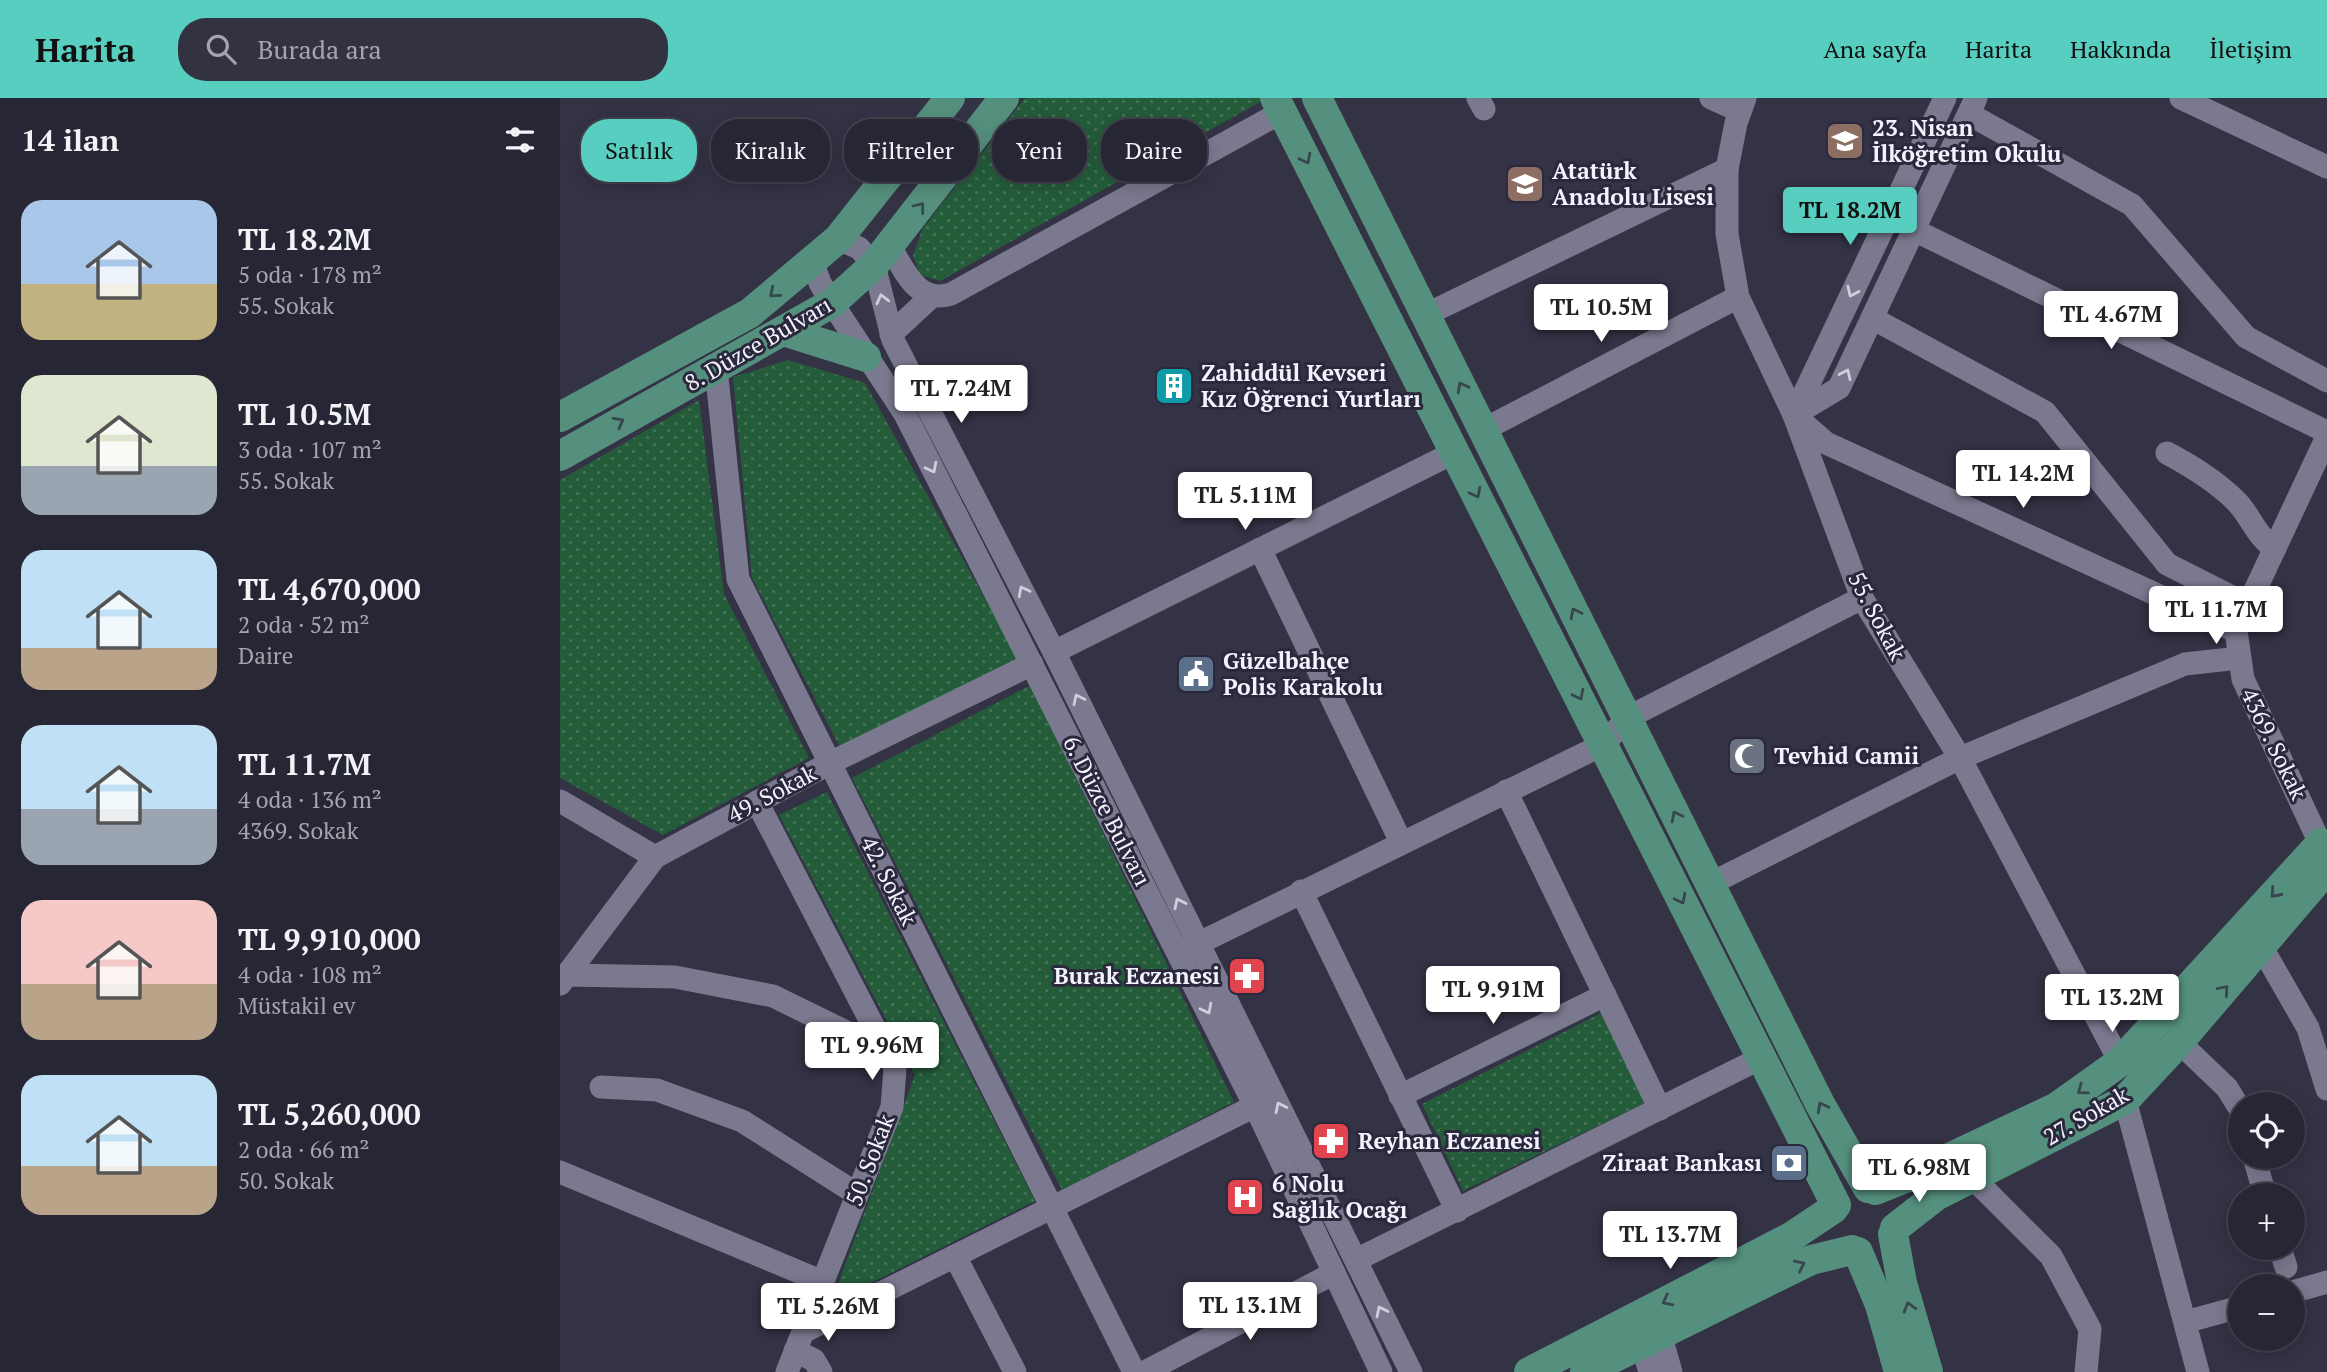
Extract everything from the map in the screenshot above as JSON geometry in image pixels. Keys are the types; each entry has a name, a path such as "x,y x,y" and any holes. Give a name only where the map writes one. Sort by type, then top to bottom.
{"main road":[{"name":"8. Düzce Bulvarı","path":"560,417 750,313 838,239 950,98"},
{"name":"8. Düzce Bulvarı","path":"560,456 832,303 882,255 1004,98"},
{"path":"1317,98 1821,1104 1871,1189 1883,1194 1894,1209 1894,1231 1902,1283 1928,1372"},
{"path":"1279,105 1604,744 1835,1207 1833,1229 1844,1245 1856,1251 1880,1305 1899,1372"},
{"path":"783,331 866,356"},
{"path":"1530,1372 1571,1367 1650,1338 1742,1278 1791,1237 1835,1207 1846,1193 1855,1189 1871,1189 1913,1175 2057,1107 2120,1062 2326,852"},
{"name":"27. Sokak","path":"1894,1231 1936,1196 2125,1100 2261,946 2326,852"},
{"path":"1571,1367 1742,1278 1811,1260 1878,1249 1894,1231"}],"street":[{"path":"1711,98 1738,102"},
{"path":"1794,415 1945,98"},
{"path":"2181,98 2327,167"},
{"name":"55. Sokak","path":"1738,102 1727,169 1727,234 1738,297 1794,415 1862,598 1960,758 2120,1062"},
{"path":"838,239 882,255 923,292 932,296 951,294 1279,105"},
{"path":"1794,415 1839,388 1972,106 2132,205 2246,337 2327,381"},
{"path":"1425,315 1727,169"},
{"path":"1794,415 1826,443 2236,631 2327,435 1914,230"},
{"name":"6. Düzce Bulvarı","path":"882,255 891,334 1055,652 1189,948 1255,1106 1334,1273 1374,1369"},
{"name":"6. Düzce Bulvarı","path":"813,261 820,283 832,303 905,414 1032,664 1189,948 1356,1261 1411,1372"},
{"path":"891,334 932,296"},
{"path":"1483,430 1738,297"},
{"path":"1872,318 2045,412 2167,564 2248,605"},
{"name":"42. Sokak","path":"716,368 738,579 1134,1372"},
{"path":"1055,652 1455,452"},
{"path":"2167,453 2209,477 2238,503 2262,539 2275,548"},
{"path":"1260,549 1402,842"},
{"path":"1189,948 1604,744 1627,718 1862,598"},
{"name":"4369. Sokak","path":"2236,631 2243,679 2326,852"},
{"path":"1710,884 1960,758 2185,664 2239,659"},
{"name":"49. Sokak","path":"563,979 655,857 830,763 1032,664"},
{"path":"1506,791 1660,1109"},
{"path":"560,801 655,857"},
{"name":"50. Sokak","path":"757,802 895,1068 892,1107 795,1351"},
{"path":"1301,891 1457,1211"},
{"path":"2261,946 2308,1028 2327,1089"},
{"path":"563,979 675,977 773,996 887,1052"},
{"path":"1401,1096 1605,995"},
{"path":"2179,1042 2229,1092"},
{"path":"1356,1261 1761,1058"},
{"path":"601,1087 657,1090 742,1121 857,1194"},
{"path":"2125,1100 2199,1372"},
{"path":"795,1351 955,1256 1255,1106"},
{"path":"560,1172 822,1282"},
{"path":"1972,1177 2051,1256 2090,1329 2086,1372"},
{"path":"955,1256 1015,1372"},
{"path":"1145,1372 1334,1273"},
{"path":"2305,1288 2327,1282"},
{"path":"2185,1322 2228,1310"},
{"path":"1650,1338 1650,1372"},
{"path":"1650,1338 1671,1372"},
{"path":"795,1351 814,1360 821,1372"}],"green space":[{"path":"1025,98 1261,98 1262,101 1207,132 1207,119 1101,119 1101,182 1117,182 940,281 920,275 913,255 923,228 959,182 978,182 978,158 992,140 992,182 1087,182 1087,119 1009,119"},
{"path":"788,360 865,383 1018,658 840,747 752,578 733,377"},
{"path":"699,400 724,594 809,758 663,835 560,778 560,480"},
{"path":"1031,685 1234,1102 1062,1190 852,778"},
{"path":"827,792 1035,1201 831,1303 915,1075 779,815"},
{"path":"1601,1013 1645,1103 1463,1191 1422,1104"}],"place":[{"name":"23. Nisan İlköğretim Okulu","path":"1845,141"},
{"name":"Atatürk Anadolu Lisesi","path":"1525,184"},
{"name":"Zahiddül Kevseri Kız Öğrenci Yurtları","path":"1174,386"},
{"name":"Güzelbahçe Polis Karakolu","path":"1196,674"},
{"name":"Tevhid Camii","path":"1747,756"},
{"name":"Burak Eczanesi","path":"1247,976"},
{"name":"Reyhan Eczanesi","path":"1331,1141"},
{"name":"Ziraat Bankası","path":"1789,1163"},
{"name":"6 Nolu Sağlık Ocağı","path":"1245,1197"}]}
